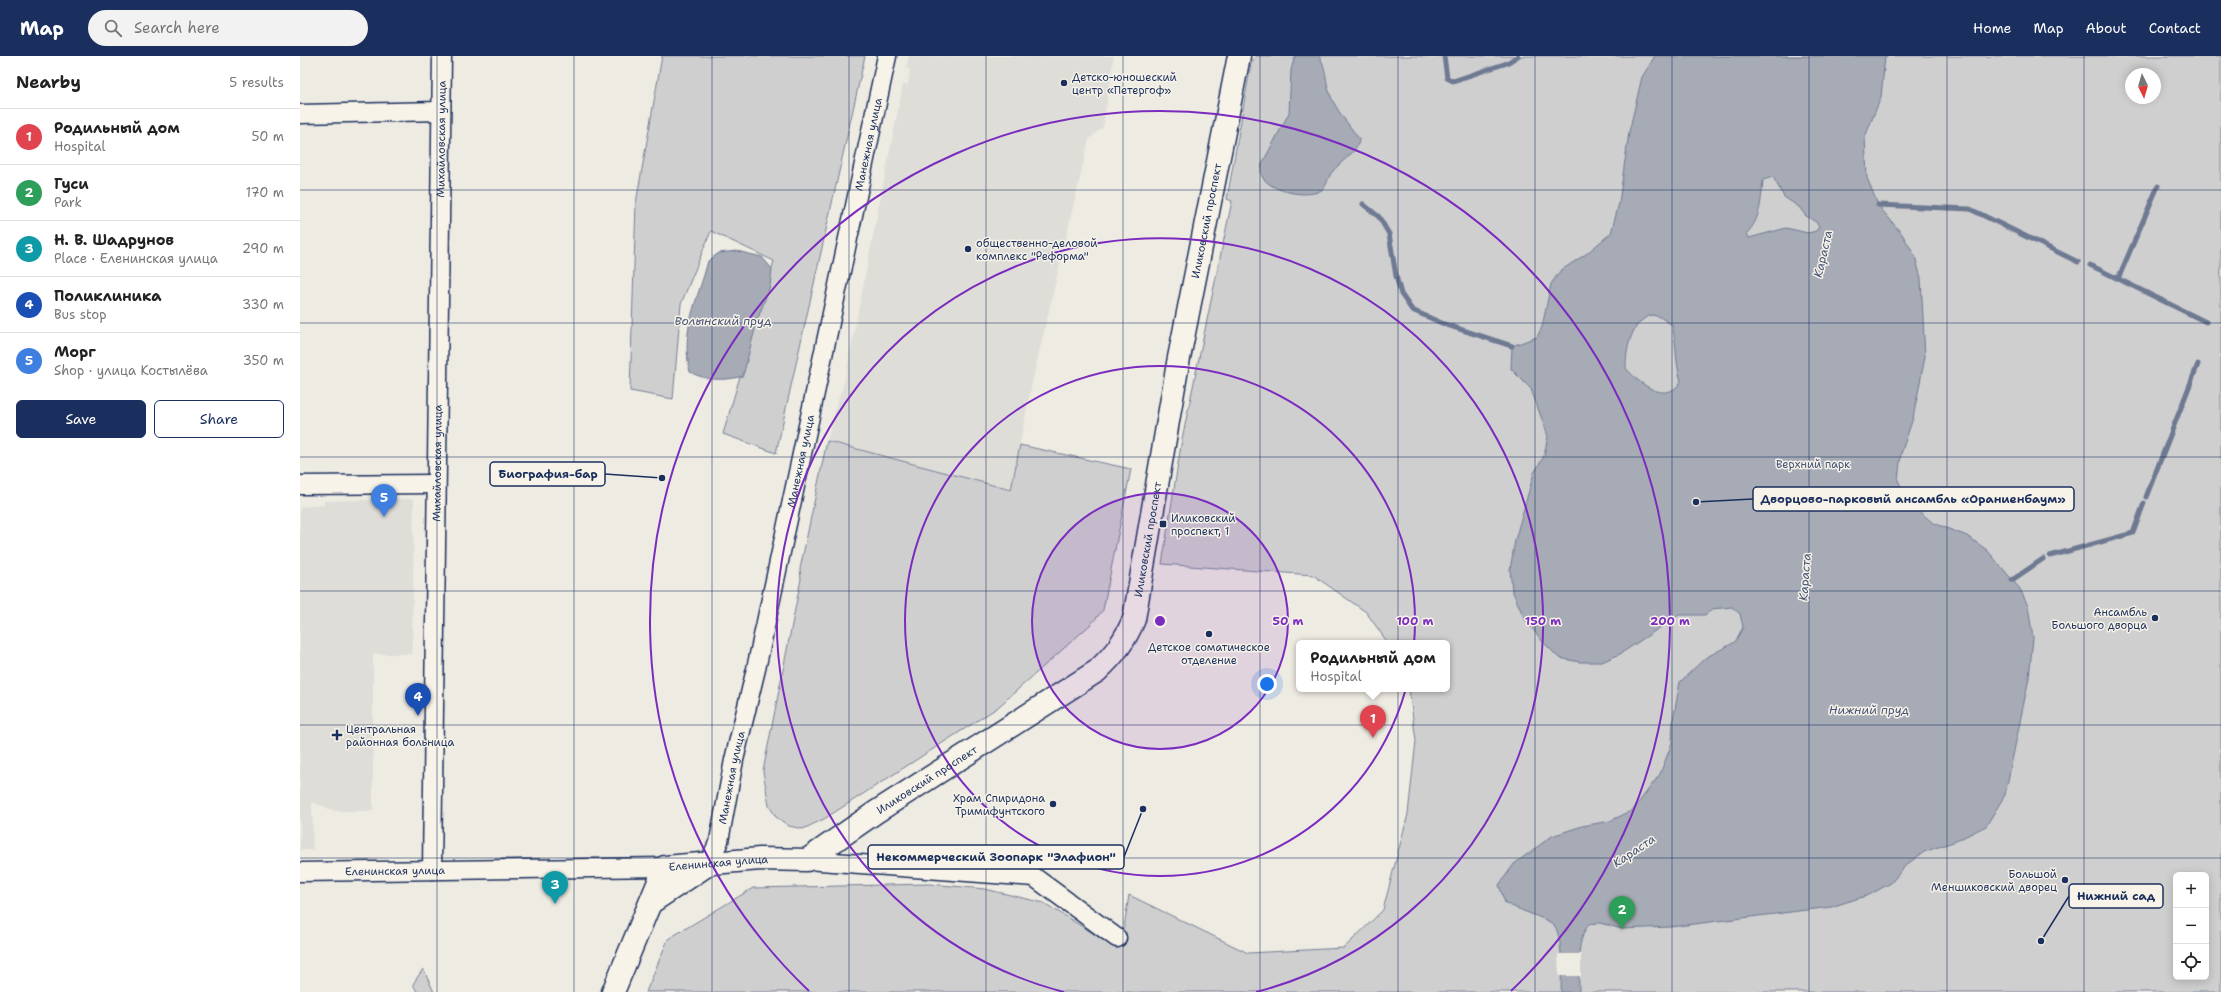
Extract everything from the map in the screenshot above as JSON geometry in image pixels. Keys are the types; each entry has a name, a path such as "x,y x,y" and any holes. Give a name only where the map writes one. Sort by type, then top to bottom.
{"main road":[{"name":"Иликовский проспект","path":"807,860 876,812 1096,671 1112,658 1123,644 1134,619 1178,363 1239,56"},
{"name":"Еленинская улица","path":"666,867 760,859 807,860"},
{"path":"653,901 708,864"},
{"path":"613,992 653,901 666,867"}],"street":[{"name":"Михайловская улица","path":"432,870 442,56"},
{"name":"Манежная улица","path":"708,864 719,841 734,760 756,669 887,56"},
{"path":"300,114 441,111"},
{"path":"300,485 436,484"},
{"name":"Еленинская улица","path":"807,860 1034,877 1117,938"},
{"name":"Еленинская улица","path":"300,872 666,867"}],"shaded area":[{"path":"909,56 1114,56 1103,127 1089,139 1032,383 1011,490 827,441 836,406 844,383 903,84 908,85 910,69 906,68"},
{"name":"Центральная районная больница","path":"414,499 412,654 373,654 373,811 335,811 312,802 313,850 300,850 300,507 324,505 324,501"}],"green space":[{"path":"662,56 865,56 776,453 723,434 774,261 711,231 681,304 673,399 630,391 636,203"},
{"name":"Верхний парк","path":"1255,56 2221,56 2221,992 646,992 668,939 753,888 929,884 985,889 1044,903 1112,945 1124,927 1129,895 1248,953 1344,948 1383,910 1408,814 1416,741 1409,692 1450,692 1450,640 1386,640 1366,612 1313,575 1162,564 1182,439 1232,201 1227,199 1251,64"},
{"path":"827,441 1011,490 1020,445 1131,469 1103,610 1091,624 997,708 824,819 803,829 789,826 776,817 769,806 763,771 801,579 800,569"},
{"path":"423,969 434,992 417,992 413,984"}],"water":[{"path":"1295,56 1319,56 1322,61 1328,89 1333,100 1339,112 1359,139 1353,152 1331,173 1323,189 1307,194 1298,194 1274,187 1263,178 1261,173 1262,164 1289,113 1291,70"},
{"name":"Нижний пруд","path":"1655,56 1887,56 1885,57 1881,97 1865,137 1867,178 1878,205 1902,234 1915,256 1921,278 1925,357 1913,418 1901,454 1898,480 1908,502 1933,523 1967,536 1987,550 2020,589 2028,606 2033,638 2029,678 2005,795 1986,826 1956,841 1924,852 1906,865 1891,883 1869,895 1831,907 1670,927 1622,929 1600,923 1589,924 1582,939 1580,948 1578,965 1579,992 1561,992 1561,956 1557,929 1550,922 1505,903 1499,885 1514,864 1552,836 1582,826 1610,821 1633,810 1660,774 1672,743 1673,720 1680,682 1705,658 1735,642 1743,627 1740,614 1732,607 1712,609 1705,615 1679,615 1620,654 1602,662 1580,662 1559,658 1543,642 1524,618 1512,590 1510,570 1515,540 1534,473 1544,456 1548,436 1531,389 1511,369 1512,346 1537,337 1542,327 1551,284 1560,271 1586,254 1611,233 1619,203 1629,132 1642,77","holes":["1773,177 1784,197 1799,207 1806,216 1816,222 1819,227 1816,231 1808,233 1786,228 1749,238 1747,233 1752,227 1760,208 1763,180","1652,315 1660,317 1672,325 1674,332 1681,381 1675,388 1668,392 1653,390 1638,380 1626,368 1627,353 1631,337 1639,323"]},
{"name":"Волынский пруд","path":"737,251 762,257 772,269 770,286 757,321 743,376 729,379 709,379 690,372 687,357 687,342 692,315 708,261 719,253"}],"pier":[{"path":"1558,954 1581,954 1581,976 1559,976"}],"waterway":[{"path":"1444,56 1447,78 1453,81 1507,63 1518,56"},
{"path":"2118,279 2158,186"},
{"path":"1363,204 1379,217 1389,234 1396,276 1401,294 1412,310 1444,324 1512,346"},
{"path":"1878,205 1970,209 2078,262"},
{"path":"2090,265 2206,322"},
{"path":"2146,497 2198,364"},
{"path":"2050,556 2133,533 2144,503"},
{"path":"2012,580 2043,559"}],"place":[{"name":"Детско-юношеский центр «Петергоф»","path":"1064,83"},
{"name":"oбщеcтвенно-деловoй кoмплeкc \"Peфoрма\"","path":"968,249"},
{"name":"Биография-бар","path":"662,478"},
{"name":"Дворцово-парковый ансамбль «Ораниенбаум»","path":"1696,502"},
{"name":"Морг","path":"384,517"},
{"name":"Иликовский проспект, 1","path":"1163,524"},
{"name":"Ансамбль Большого дворца","path":"2155,618"},
{"name":"Детское соматическое отделение","path":"1209,634"},
{"name":"Поликлиника","path":"418,716"},
{"name":"Центральная районная больница","path":"337,735"},
{"name":"Родильный дом","path":"1373,738"},
{"name":"Храм Спиридона Тримифунтского","path":"1053,804"},
{"name":"Некоммерческий Зоопарк \"Элафион\"","path":"1143,809"},
{"name":"Большой Меншиковский дворец","path":"2065,880"},
{"name":"Н. В. Шадрунов","path":"555,904"},
{"name":"Гуси","path":"1622,929"},
{"name":"Нижний сад","path":"2041,941"}],"water label":[{"name":"Караста","path":"1823,254"},
{"name":"Караста","path":"1805,577"},
{"name":"Караста","path":"1634,851"}]}
